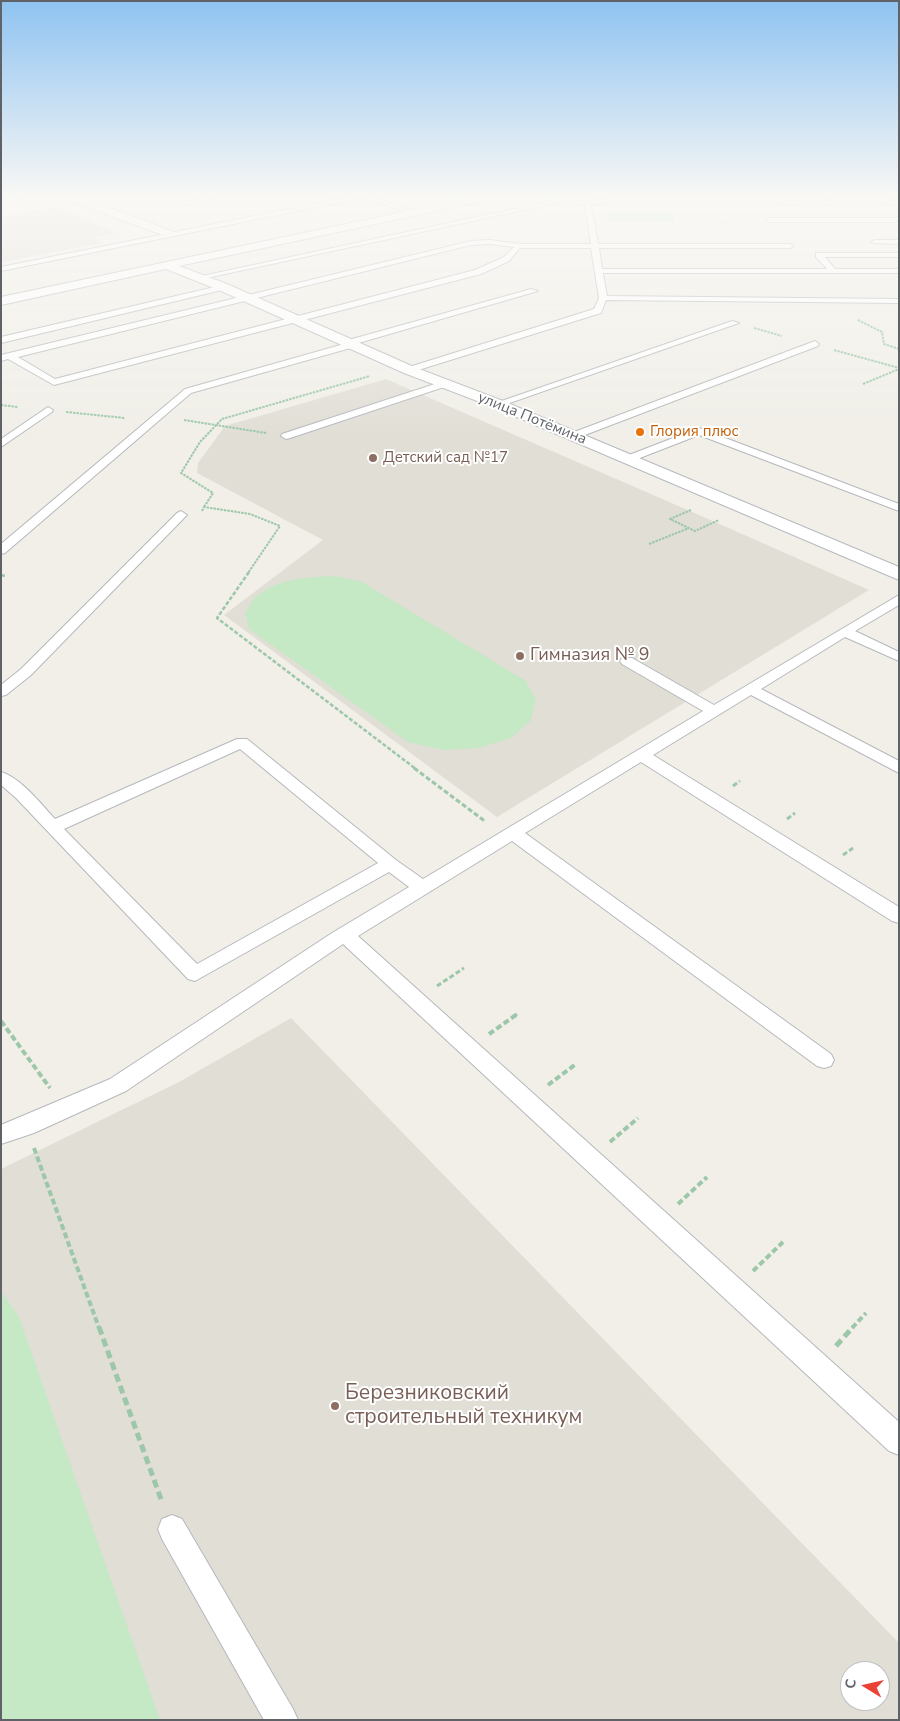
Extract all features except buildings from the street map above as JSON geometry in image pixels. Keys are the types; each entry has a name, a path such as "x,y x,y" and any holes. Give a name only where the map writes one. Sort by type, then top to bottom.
{"street":[{"path":"1,300 115,276"},
{"name":"улица Потёмина","path":"193,276 223,287 293,320 409,370 498,404 899,574"}],"lane":[{"path":"197,278 205,276"},
{"path":"6,357 335,276"},
{"path":"6,357 54,382 461,276"},
{"path":"409,370 598,312 603,298 599,276"},
{"path":"1,340 223,287"},
{"path":"1,550 188,391 534,291"},
{"path":"603,298 899,300"},
{"path":"498,404 735,324"},
{"path":"573,436 815,344"},
{"path":"286,436 444,384"},
{"path":"1,444 48,410"},
{"path":"628,460 699,431 899,508"},
{"path":"1,692 26,672 181,515"},
{"path":"1,1135 65,1109 118,1084 345,935 899,599"},
{"path":"845,632 899,657"},
{"path":"627,662 714,711"},
{"path":"751,689 899,768"},
{"path":"53,826 242,742 390,864 423,888"},
{"path":"641,756 899,916"},
{"path":"1,777 22,794 195,974 390,864"},
{"path":"510,835 824,1060"},
{"path":"345,935 899,1441"},
{"path":"172,1529 282,1720"}],"path":[{"path":"863,384 899,369"},
{"path":"181,515 201,512 213,493 181,472 200,442 222,419 370,376"},
{"path":"1,405 119,418 187,420 286,436"},
{"path":"204,507 250,514 280,526 217,618 510,835"},
{"path":"696,508 670,519 695,531 721,519"},
{"path":"648,544 689,528"},
{"path":"416,1000 464,968"},
{"path":"469,1048 517,1014"},
{"path":"1,1021 65,1109"},
{"path":"526,1101 576,1064"},
{"path":"590,1158 638,1118"},
{"path":"26,1126 172,1529"},
{"path":"658,1221 707,1177"},
{"path":"734,1290 783,1242"},
{"path":"818,1367 866,1313"}],"shaded area":[{"name":"Гимназия № 9","path":"386,379 869,590 497,817 224,615 323,540 197,473 198,463 225,426"},
{"name":"Березниковский строительный техникум","path":"291,1018 899,1643 899,1720 1,1720 1,1169 179,1082"}],"green space":[{"path":"335,576 362,582 526,681 536,700 531,720 511,738 479,748 443,750 408,742 249,629 245,613 255,598 265,591 284,582"},
{"path":"1,1291 19,1317 160,1720 1,1720"}],"place":[{"name":"Глория плюс","path":"640,432"},
{"name":"Детский сад №17","path":"373,458"},
{"name":"Гимназия № 9","path":"520,656"},
{"name":"Березниковский строительный техникум","path":"335,1406"}]}
